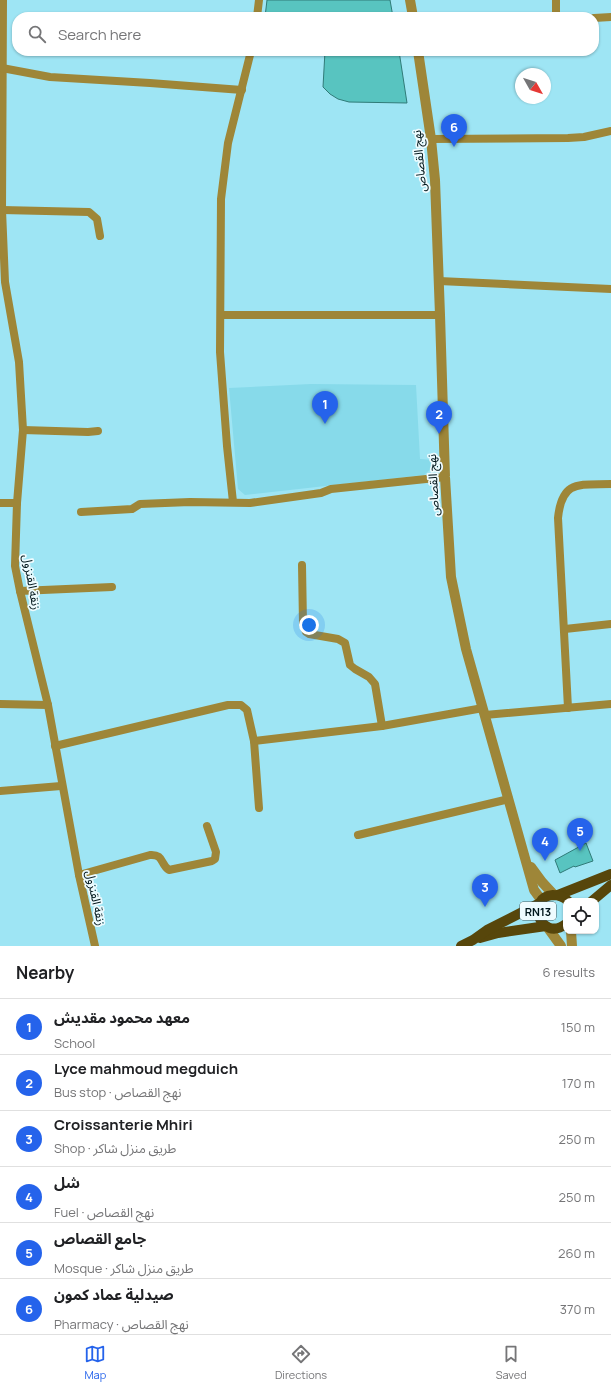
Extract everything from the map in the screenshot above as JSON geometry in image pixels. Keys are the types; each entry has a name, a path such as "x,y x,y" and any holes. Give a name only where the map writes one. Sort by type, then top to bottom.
{"main road":[{"name":"RN13","path":"461,946 487,930 541,902 546,897 556,895 611,874"},
{"path":"596,898 611,885"},
{"name":"RN13","path":"556,895 563,898"},
{"name":"RN13","path":"541,902 538,913 542,923 547,927"},
{"name":"RN13","path":"473,940 498,933 547,927 558,929 563,926"}],"street":[{"name":"زنقة القنزول","path":"3,0 1,142 5,282 18,362 23,430 17,503 15,566 48,705 61,786 94,946"},
{"path":"258,12 259,0"},
{"path":"410,0 412,12"},
{"path":"556,0 556,12"},
{"path":"599,18 611,17"},
{"path":"233,502 220,352 221,199 228,143 250,56"},
{"name":"نهج القصاص","path":"419,56 431,139 435,180 444,477 451,577 466,649 534,890 541,902"},
{"path":"2,68 50,78 150,83 242,90"},
{"path":"431,139 568,138 584,137 611,131"},
{"path":"2,210 89,212 97,219 100,236"},
{"path":"439,281 611,289"},
{"path":"221,316 440,315"},
{"path":"23,430 88,432 98,430"},
{"path":"81,512 132,508 140,504 250,503 321,493 331,489 444,477"},
{"path":"568,708 558,518 559,505 563,495 567,490 575,485 611,484"},
{"path":"0,503 17,503"},
{"path":"302,566 303,624 306,632 338,639 345,643 350,665 369,677 375,684 382,726"},
{"path":"20,591 112,587"},
{"path":"565,630 611,624"},
{"path":"0,704 48,705"},
{"path":"55,746 237,704 245,707 247,710 254,741 259,808"},
{"path":"254,741 382,726 484,711 568,708 611,704"},
{"path":"0,791 61,786"},
{"path":"358,835 509,799"},
{"path":"79,875 150,855 161,858 166,868 169,870 212,861 215,859 216,852 208,826"},
{"name":"نهج القصاص","path":"526,860 542,882 556,895"},
{"path":"547,927 561,946"},
{"path":"571,934 572,946"}],"shaded area":[{"path":"311,384 416,385 420,459 433,460 433,467 424,475 245,495 238,489 229,388"}],"building":[{"path":"267,0 390,0 392,12 266,12"},
{"path":"325,56 400,56 407,103 349,102 338,99 323,87"},
{"path":"586,843 593,861 575,867 574,866 560,873 555,860"}],"place":[{"name":"صيدلية عماد كمون","path":"454,147"},
{"name":"معهد محمود مقديش","path":"325,424"},
{"name":"Lyce mahmoud megduich","path":"439,434"},
{"name":"جامع القصاص","path":"580,851"},
{"name":"شل","path":"545,861"},
{"name":"Croissanterie Mhiri","path":"485,907"}]}
